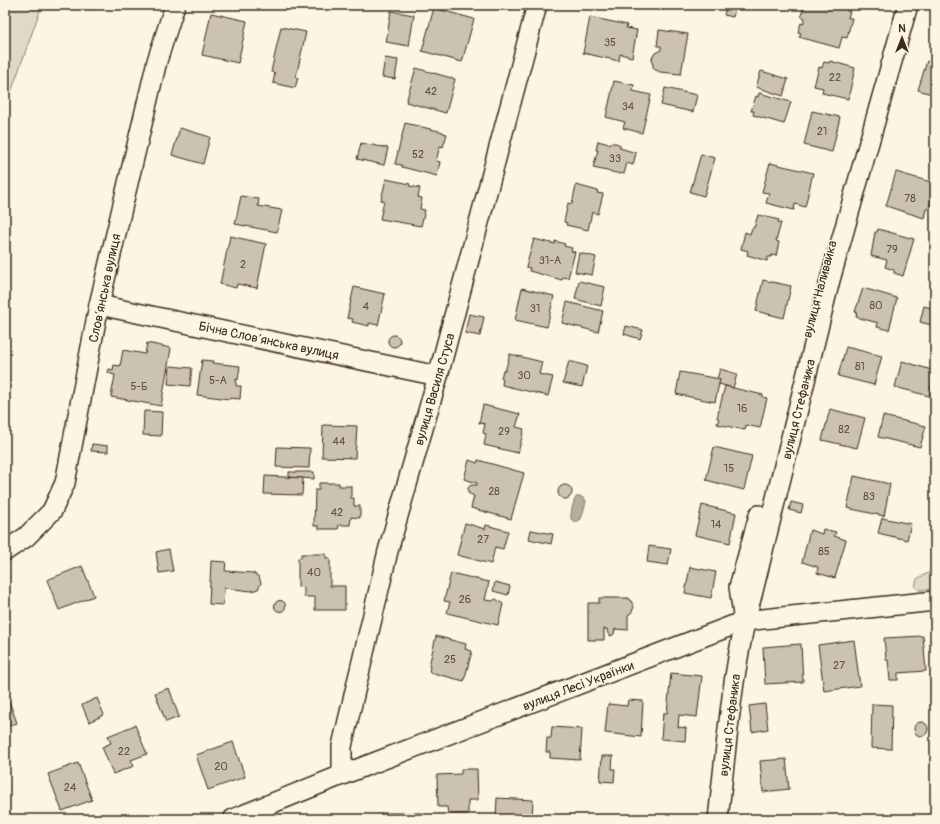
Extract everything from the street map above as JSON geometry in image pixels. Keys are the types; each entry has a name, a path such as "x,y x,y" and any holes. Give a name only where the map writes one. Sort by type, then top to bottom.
{"street":[{"name":"Словʼянська вулиця","path":"5,551 26,537 52,511 65,483 99,305 157,61 175,5"},
{"name":"вулиця Василя Стуса","path":"342,775 342,746 388,551 438,376 537,5"},
{"name":"вулиця Наливайка","path":"744,621 739,587 843,200 901,5"},
{"name":"вулиця Стефаника","path":"718,819 735,672 744,621 753,591 830,280 908,5"},
{"name":"Бічна Словʼянська вулиця","path":"99,305 438,376"},
{"name":"вулиця Лесі Українки","path":"233,819 342,775 744,621 935,601"}],"shaded area":[{"path":"5,5 42,5 5,109"},
{"path":"580,496 585,499 586,502 581,519 579,521 575,521 571,519 573,503 576,497"},
{"path":"935,569 935,589 920,590 915,587 917,579"}],"building":[{"path":"727,5 736,5 733,17 724,15"},
{"path":"804,5 848,5 847,11 850,11 848,18 852,18 847,38 842,37 839,48 799,37 801,33 798,32 801,23 803,24 805,18 801,16"},
{"path":"434,8 474,19 462,62 422,51"},
{"path":"391,11 414,15 409,46 386,42"},
{"path":"211,13 247,21 238,63 202,55"},
{"path":"590,17 627,25 626,28 637,30 632,57 620,54 619,61 583,53"},
{"path":"281,27 306,32 295,88 273,83 275,73 271,72"},
{"path":"659,30 688,34 681,74 660,72 654,69 652,59 653,56 661,50 661,46 657,46"},
{"path":"385,58 398,60 395,79 382,77"},
{"path":"935,60 935,95 918,90 927,61 934,63"},
{"path":"830,61 855,68 848,99 822,93 823,88 814,86 819,67 822,68 824,62 829,63"},
{"path":"416,68 455,79 446,113 406,102"},
{"path":"761,71 788,79 783,96 756,87"},
{"path":"614,81 634,85 633,91 651,95 642,133 623,128 625,122 606,117"},
{"path":"665,88 697,95 693,112 661,105"},
{"path":"759,93 791,102 784,124 753,115 754,111 751,111 756,96 758,97"},
{"path":"812,111 840,117 832,152 804,145"},
{"path":"405,123 447,134 443,147 440,146 436,161 440,162 437,176 395,164"},
{"path":"180,128 210,137 203,164 172,155"},
{"path":"598,141 609,145 610,143 616,143 620,145 620,148 636,153 633,165 627,163 624,174 593,168 598,150 596,150"},
{"path":"361,143 388,148 384,165 357,159"},
{"path":"701,154 715,158 704,196 690,192"},
{"path":"770,163 813,173 805,207 795,204 794,210 766,203 769,193 762,192"},
{"path":"896,172 934,183 932,189 934,190 929,209 926,209 924,218 886,206"},
{"path":"386,179 410,184 409,186 420,188 418,197 422,198 420,209 425,210 421,226 380,219 384,201 381,200"},
{"path":"576,185 598,191 597,193 603,194 598,214 592,212 588,230 566,225 567,223 564,222 568,203 572,204"},
{"path":"241,196 259,199 258,206 282,210 277,232 235,224"},
{"path":"758,215 779,220 778,223 781,223 776,241 779,242 776,256 772,255 771,257 768,257 767,261 747,255 748,251 741,249 745,232 750,234 752,228 754,228"},
{"path":"878,229 914,239 903,276 894,273 894,270 885,267 887,260 871,256 875,232 877,232"},
{"path":"230,236 266,244 257,288 237,284 236,288 220,284"},
{"path":"534,239 555,244 555,241 572,248 571,251 575,252 568,278 563,277 562,280 529,271 530,268 526,267"},
{"path":"579,253 596,257 592,275 575,272"},
{"path":"763,280 791,286 784,318 756,311"},
{"path":"579,281 605,287 601,306 575,299"},
{"path":"354,287 385,294 378,325 369,323 369,326 352,322 353,319 347,318"},
{"path":"522,288 554,296 547,327 515,320"},
{"path":"863,288 897,298 889,330 877,327 878,323 856,317 857,312 855,312"},
{"path":"567,302 603,311 598,332 562,323"},
{"path":"924,306 935,309 935,326 920,322"},
{"path":"469,314 484,317 480,336 465,333"},
{"path":"626,326 643,330 640,339 624,334"},
{"path":"394,335 398,337 400,341 398,345 394,347 390,345 388,341 390,337"},
{"path":"147,343 171,348 161,406 111,397 115,375 108,373 109,369 113,370 114,365 120,366 123,350 145,354"},
{"path":"846,347 882,356 874,385 838,376"},
{"path":"510,354 542,362 539,374 553,377 548,396 502,385 503,378 501,378 503,370 505,371"},
{"path":"202,360 213,361 212,363 240,366 238,380 236,379 236,386 241,386 240,399 197,395"},
{"path":"569,361 587,366 582,387 563,383"},
{"path":"902,361 935,371 929,396 895,387"},
{"path":"170,366 192,368 190,386 168,384"},
{"path":"720,369 737,374 733,388 719,384 720,379 717,379"},
{"path":"680,372 720,379 715,402 676,394"},
{"path":"725,386 763,395 763,397 767,398 760,428 746,425 745,430 717,424 719,419 717,418"},
{"path":"483,405 520,414 516,427 524,429 518,453 484,445 486,434 483,433 485,424 479,423"},
{"path":"830,409 865,418 857,448 822,440"},
{"path":"144,411 162,412 161,436 143,435"},
{"path":"883,416 926,426 920,447 878,437"},
{"path":"323,425 357,426 355,458 322,457"},
{"path":"92,444 108,446 108,452 91,451"},
{"path":"277,447 310,448 309,468 276,467"},
{"path":"714,447 752,456 744,490 706,480"},
{"path":"469,460 477,463 478,460 524,473 511,519 471,508 474,496 468,493 468,488 471,485 477,485 477,483 464,479"},
{"path":"289,472 314,472 314,479 289,477"},
{"path":"265,476 303,478 302,495 264,494"},
{"path":"854,476 890,484 884,516 847,508"},
{"path":"319,483 339,483 339,486 351,486 351,498 354,498 354,506 360,506 360,518 351,517 350,525 339,525 338,529 319,529 319,526 314,526 315,490 319,490"},
{"path":"565,485 570,487 572,492 570,497 565,499 560,497 558,492 560,487"},
{"path":"791,502 803,505 801,513 789,510"},
{"path":"702,505 736,513 730,543 695,535"},
{"path":"882,518 911,524 907,540 878,533"},
{"path":"465,523 485,529 486,525 508,531 503,549 495,547 491,564 457,555"},
{"path":"823,529 836,532 834,536 846,540 835,578 817,573 818,567 802,562 810,530 822,534"},
{"path":"531,530 553,534 551,544 529,539"},
{"path":"649,546 671,549 668,565 647,562"},
{"path":"169,549 173,571 159,573 156,552"},
{"path":"301,554 326,554 326,558 330,558 330,586 345,586 345,610 315,610 315,597 304,597 304,588 298,586 298,558 301,558"},
{"path":"211,561 226,562 225,571 253,573 259,577 261,583 258,589 252,591 224,588 223,605 209,604"},
{"path":"82,566 94,596 59,610 47,580"},
{"path":"690,567 716,572 711,598 685,593"},
{"path":"451,573 489,582 485,600 492,601 496,599 503,604 498,625 447,613 450,602 444,601"},
{"path":"495,582 510,586 508,595 493,591"},
{"path":"599,598 629,598 634,607 628,615 628,630 615,629 614,634 611,636 608,634 607,629 604,629 604,640 588,640 588,603 599,603"},
{"path":"280,600 284,602 286,606 284,610 280,612 276,610 274,606 276,602"},
{"path":"436,636 466,644 465,649 472,651 464,681 429,672"},
{"path":"923,636 926,671 898,673 898,680 890,680 884,638"},
{"path":"854,640 860,686 824,691 818,645"},
{"path":"801,644 803,682 765,684 763,647"},
{"path":"671,673 702,676 697,717 679,715 678,727 686,728 685,741 661,739 663,713 667,713"},
{"path":"169,688 179,717 166,722 155,693"},
{"path":"932,695 935,695 935,722"},
{"path":"97,698 104,715 89,722 82,705"},
{"path":"628,700 643,701 641,737 605,733 608,704 627,706"},
{"path":"9,701 17,723 5,727 5,702"},
{"path":"765,704 768,729 752,732 749,706"},
{"path":"872,704 892,705 891,749 871,748"},
{"path":"918,722 924,722 928,726 928,732 924,736 918,736 914,732 914,726"},
{"path":"135,725 147,754 131,760 134,766 113,774 102,747 111,743 108,736"},
{"path":"552,727 582,729 580,760 550,758 550,752 546,752 547,738 551,738"},
{"path":"233,742 245,777 208,790 196,755"},
{"path":"602,756 613,756 612,769 615,769 614,782 600,781"},
{"path":"786,759 789,789 763,792 760,761"},
{"path":"78,763 92,800 62,811 48,774"},
{"path":"461,769 477,769 478,800 468,800 468,814 448,814 447,807 438,807 437,775 461,774"},
{"path":"497,798 533,800 532,819 496,819"},
{"path":"381,813 422,813 421,819 381,819"}]}
